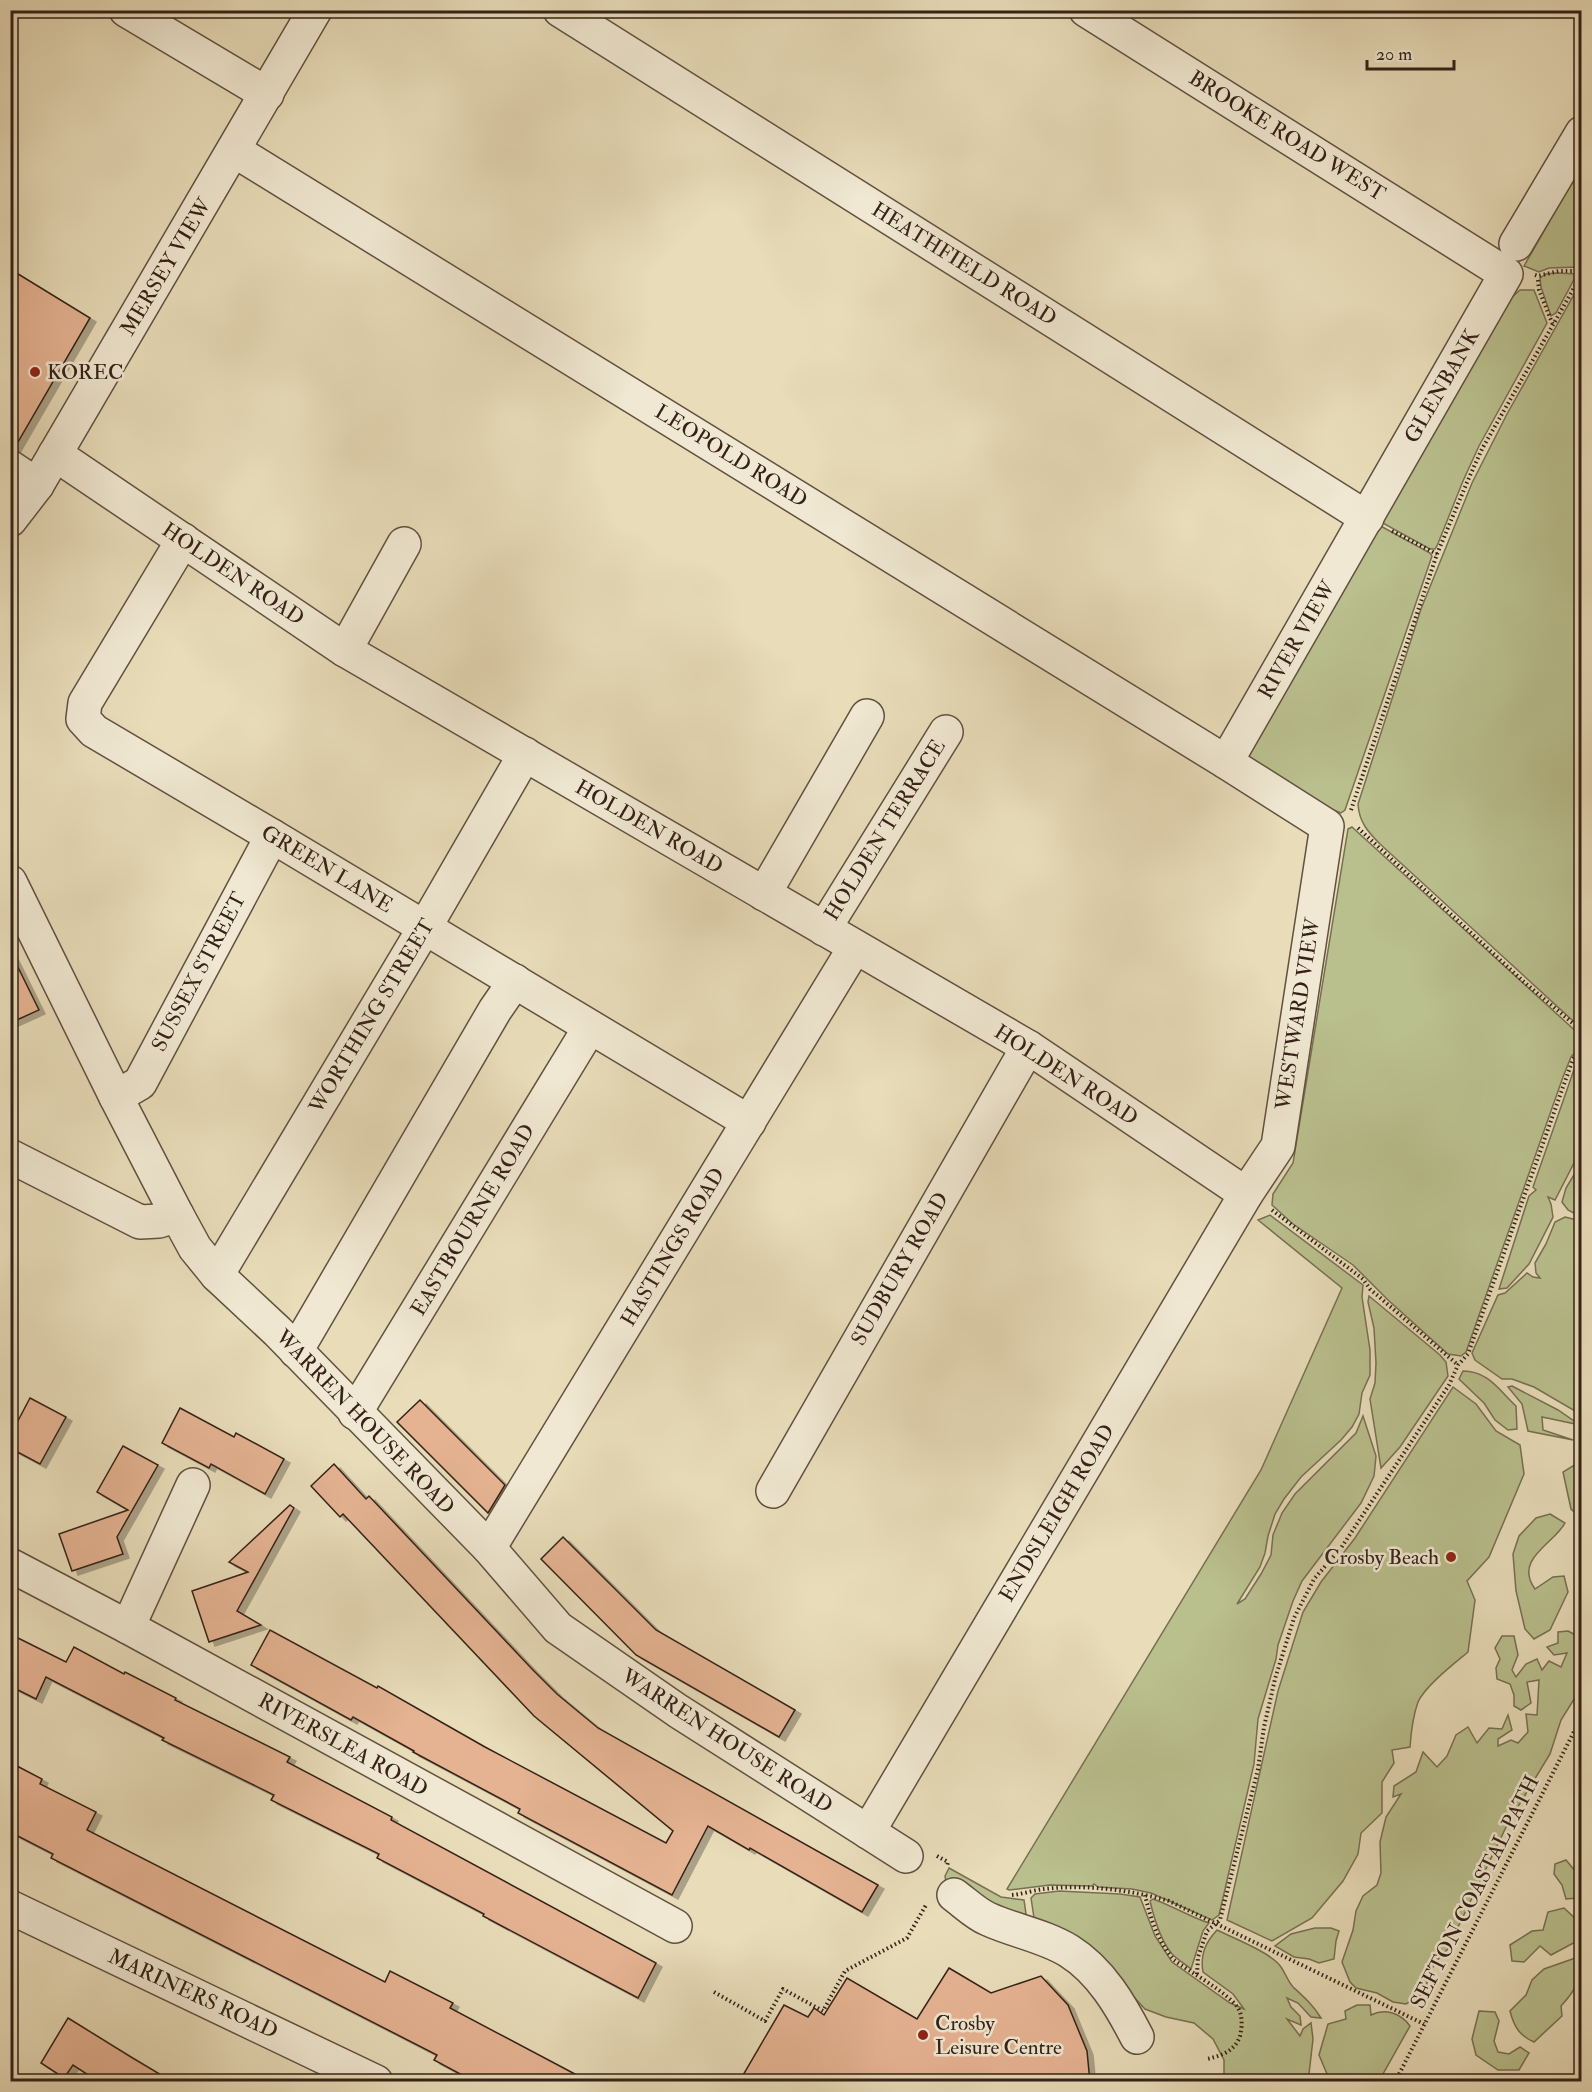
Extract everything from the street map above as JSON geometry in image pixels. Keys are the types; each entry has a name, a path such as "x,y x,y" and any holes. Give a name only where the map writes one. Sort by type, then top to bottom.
{"street":[{"path":"126,10 163,20 267,94"},
{"name":"MERSEY VIEW","path":"10,519 24,476 55,454 235,151 315,10"},
{"name":"HEATHFIELD ROAD","path":"560,10 1367,518"},
{"name":"BROOKE ROAD WEST","path":"1086,10 1512,264"},
{"name":"GLENBANK","path":"1367,518 1512,264 1581,133"},
{"name":"LEOPOLD ROAD","path":"235,151 1226,762 1344,824"},
{"name":"HOLDEN ROAD","path":"55,454 345,650 1028,1047 1246,1194"},
{"name":"RIVER VIEW","path":"1226,762 1367,518"},
{"name":"GREEN LANE","path":"183,540 85,703 83,719 94,731 749,1122"},
{"path":"345,650 404,544"},
{"path":"764,894 867,716"},
{"name":"HOLDEN TERRACE","path":"824,929 946,732"},
{"name":"WORTHING STREET","path":"217,1275 425,927 525,754"},
{"name":"WESTWARD VIEW","path":"1246,1194 1278,1146 1344,824"},
{"name":"SUSSEX STREET","path":"116,1097 140,1083 272,836"},
{"name":"WARREN HOUSE ROAD","path":"10,882 177,1215 195,1248 217,1275 296,1351 489,1548 558,1628 678,1711 906,1856"},
{"name":"HASTINGS ROAD","path":"489,1548 855,947"},
{"path":"296,1351 495,1010 515,981"},
{"name":"EASTBOURNE ROAD","path":"355,1413 590,1027"},
{"name":"SUDBURY ROAD","path":"773,1491 1028,1047"},
{"path":"10,1156 140,1222 159,1221 177,1215"},
{"name":"ENDSLEIGH ROAD","path":"868,1832 1246,1194"},
{"path":"128,1627 193,1485"},
{"name":"RIVERSLEA ROAD","path":"10,1565 128,1627 675,1926"},
{"path":"946,1888 984,1918 1050,1942 1070,1952 1106,1986 1122,2008 1137,2037"},
{"name":"MARINERS ROAD","path":"10,1907 376,2082"}],"path":[{"path":"1512,264 1581,273 1554,325 1482,449 1437,554 1344,824 1581,1031"},
{"path":"1512,264 1539,290 1554,325"},
{"path":"1367,518 1437,554"},
{"path":"1197,1974 1198,1957 1207,1931 1221,1920 1258,1768 1275,1679 1294,1618 1314,1579 1341,1548 1449,1385 1458,1365 1468,1354 1573,1059 1581,1049"},
{"path":"1246,1194 1273,1210 1363,1279 1370,1289 1458,1365"},
{"name":"SEFTON COASTAL PATH","path":"1395,2082 1581,1716"},
{"path":"714,1992 765,2021 783,1989 823,2011 845,1971 907,1938 946,1888 948,1862"},
{"path":"1009,1895 1064,1888 1127,1891 1169,1901 1424,2024"},
{"path":"1145,1895 1157,1932 1167,1952 1174,1960 1197,1974 1231,2001 1241,2016 1240,2037 1232,2049 1207,2059"}],"green space":[{"path":"1581,166 1581,264 1578,267 1549,268 1539,272 1524,266"},
{"path":"1546,274 1577,274 1556,313 1551,316 1540,278"},
{"path":"1581,282 1582,1025 1572,1020 1380,844 1365,826 1358,804 1421,609 1472,483 1507,414"},
{"path":"1520,290 1534,290 1547,323 1479,446 1437,546 1435,549 1430,549 1379,521 1512,297"},
{"path":"1377,524 1432,556 1345,810 1341,813 1242,754"},
{"path":"1352,827 1581,1036 1581,1046 1571,1057 1563,1077 1466,1352 1461,1356 1448,1354 1353,1265 1293,1224 1272,1205 1273,1194 1293,1163 1348,829"},
{"path":"1580,1059 1581,1152 1575,1156 1574,1163 1555,1200 1548,1197 1553,1217 1529,1264 1507,1288 1499,1289 1529,1196 1536,1190 1533,1187 1577,1061"},
{"path":"1581,1163 1581,1217 1568,1210 1562,1202 1566,1188"},
{"path":"1270,1215 1363,1285 1362,1297 1370,1350 1370,1375 1362,1393 1359,1414 1352,1427 1301,1477 1275,1514 1260,1567 1237,1604 1245,1599 1271,1555 1273,1535 1282,1513 1295,1494 1356,1433 1363,1416 1376,1456 1374,1476 1361,1503 1302,1581 1293,1601 1278,1645 1258,1719 1254,1764 1219,1915 1212,1920 1151,1893 1132,1889 1098,1887 1094,1884 1092,1886 1050,1885 1009,1890 1007,1889 1261,1470 1342,1288 1258,1220"},
{"path":"1565,1217 1581,1221 1582,1413 1580,1414 1534,1387 1512,1379 1502,1379 1475,1360 1472,1353 1498,1295 1505,1293 1527,1273 1540,1278 1536,1273 1535,1263 1555,1222"},
{"path":"1369,1296 1440,1355 1446,1362 1448,1376 1400,1447 1381,1468 1370,1399 1375,1383 1376,1363"},
{"path":"1463,1371 1486,1378 1516,1406 1517,1429 1508,1430 1495,1420 1484,1403 1459,1379"},
{"path":"1512,1386 1558,1410 1580,1425 1542,1417 1543,1430 1573,1440 1528,1431 1522,1404 1508,1387"},
{"path":"1453,1387 1476,1404 1496,1431 1520,1445 1524,1474 1489,1557 1467,1581 1475,1600 1468,1652 1433,1682 1418,1702 1412,1724 1410,1747 1392,1750 1394,1763 1382,1782 1382,1813 1361,1833 1358,1854 1343,1881 1312,1918 1272,1941 1227,1920 1278,1691 1303,1612 1321,1582 1355,1538"},
{"path":"1576,1464 1581,1465 1581,1518 1571,1509 1563,1472"},
{"path":"1550,1514 1565,1523 1532,1560 1529,1569 1530,1578 1535,1589 1553,1577 1564,1576 1568,1592 1550,1630 1534,1639 1525,1629 1516,1591 1513,1554 1519,1536 1536,1518"},
{"path":"1568,1631 1581,1638 1581,1688 1561,1720 1550,1754 1508,1823 1447,1950 1432,1969 1425,1993 1406,2004 1393,2002 1377,1993 1356,1988 1350,1982 1342,1962 1353,1930 1356,1911 1363,1896 1377,1885 1381,1873 1380,1842 1386,1817 1401,1794 1393,1797 1394,1786 1416,1772 1423,1752 1437,1767 1447,1756 1456,1735 1468,1727 1477,1743 1489,1728 1502,1729 1508,1715 1512,1730 1498,1739 1498,1746 1511,1740 1518,1743 1528,1732 1526,1714 1537,1715 1539,1680 1527,1682 1531,1703 1521,1710 1514,1706 1514,1695 1510,1684 1497,1679 1496,1668 1500,1659 1495,1648 1502,1636 1514,1636 1518,1655 1512,1670 1516,1677 1526,1664 1537,1659 1542,1670 1549,1661 1561,1667 1567,1653 1554,1655 1547,1647 1558,1643 1558,1632"},
{"path":"1566,1860 1581,1878 1581,1888 1577,1898 1566,1899 1562,1885 1554,1874 1555,1864"},
{"path":"949,1868 1001,1897 1024,1900 1027,1921 947,1887 945,1876"},
{"path":"1059,1891 1140,1897 1155,1936 1172,1962 1230,2003 1244,2009 1233,1994 1203,1972 1202,1960 1209,1940 1217,1930 1269,1956 1281,1967 1291,1984 1312,2005 1321,2018 1311,2017 1298,2003 1287,1998 1291,2007 1300,2016 1301,2025 1287,2019 1300,2036 1303,2029 1311,2023 1313,2039 1309,2074 1317,2081 1224,2081 1224,2060 1213,2039 1194,2023 1166,2017 1145,2009 1116,1978 1035,1924 1031,1898 1035,1894"},
{"path":"1153,1899 1209,1923 1203,1931 1191,1969 1172,1954 1164,1943 1150,1901"},
{"path":"1564,1908 1579,1922 1581,1919 1581,1939 1551,1955 1540,1946 1524,1962 1512,1961 1510,1945 1532,1931 1543,1930 1548,1912"},
{"path":"1315,1928 1331,1928 1339,1931 1334,1959 1319,1963 1294,1957 1275,1946 1291,1934"},
{"path":"1581,1956 1580,1977 1561,2006 1562,2016 1534,2042 1525,2037 1513,2022 1510,2011 1526,1995 1532,1980 1544,1969"},
{"path":"1357,2005 1370,2005 1371,2015 1382,2012 1392,2013 1402,2018 1410,2026 1379,2081 1330,2081 1319,2055 1328,2024 1346,2019 1345,2011"},
{"path":"1479,2011 1495,2012 1499,2021 1494,2041 1498,2052 1509,2054 1520,2047 1529,2053 1519,2070 1498,2070 1476,2055 1472,2039"}],"building":[{"name":"KOREC","path":"10,269 90,318 14,449 10,448"},
{"path":"10,951 39,1010 10,1023"},
{"path":"30,1398 66,1417 40,1464 10,1448 10,1436"},
{"path":"420,1400 505,1485 488,1513 397,1422"},
{"path":"180,1408 234,1437 236,1433 284,1459 265,1494 211,1464 209,1468 162,1443"},
{"path":"123,1446 158,1465 117,1537 123,1554 72,1571 59,1534 128,1510 97,1492"},
{"path":"334,1464 366,1499 369,1496 557,1694 598,1728 878,1885 862,1912 708,1826 672,1895 518,1813 520,1809 353,1717 351,1720 251,1665 270,1630 377,1688 378,1686 485,1747 666,1843 673,1831 534,1716 343,1514 340,1517 311,1486"},
{"path":"290,1505 294,1508 237,1611 261,1625 209,1642 192,1591 248,1572 229,1562"},
{"path":"563,1537 656,1630 795,1710 779,1737 636,1655 541,1559"},
{"path":"10,1634 66,1662 74,1647 124,1674 125,1672 176,1698 175,1700 290,1757 287,1762 392,1817 391,1820 656,1963 638,1998 377,1858 379,1854 271,1800 274,1795 162,1740 164,1738 46,1677 36,1699 10,1686"},
{"path":"17,1766 42,1779 40,1784 96,1812 87,1830 385,1982 390,1971 453,2003 450,2008 590,2082 475,2082 434,2060 437,2055 51,1858 53,1854 10,1832 10,1780"},
{"name":"Crosby Leisure Centre","path":"949,1968 991,1993 1041,1976 1068,2005 1087,2051 1090,2082 739,2082 784,2005 808,2017 814,2008 824,2015 847,1978 917,2019"},
{"path":"68,2018 173,2082 99,2082 73,2065 64,2078 41,2063"}],"place":[{"name":"KOREC","path":"35,372"},
{"name":"Crosby Beach","path":"1451,1557"},
{"name":"Crosby Leisure Centre","path":"923,2035"}]}
